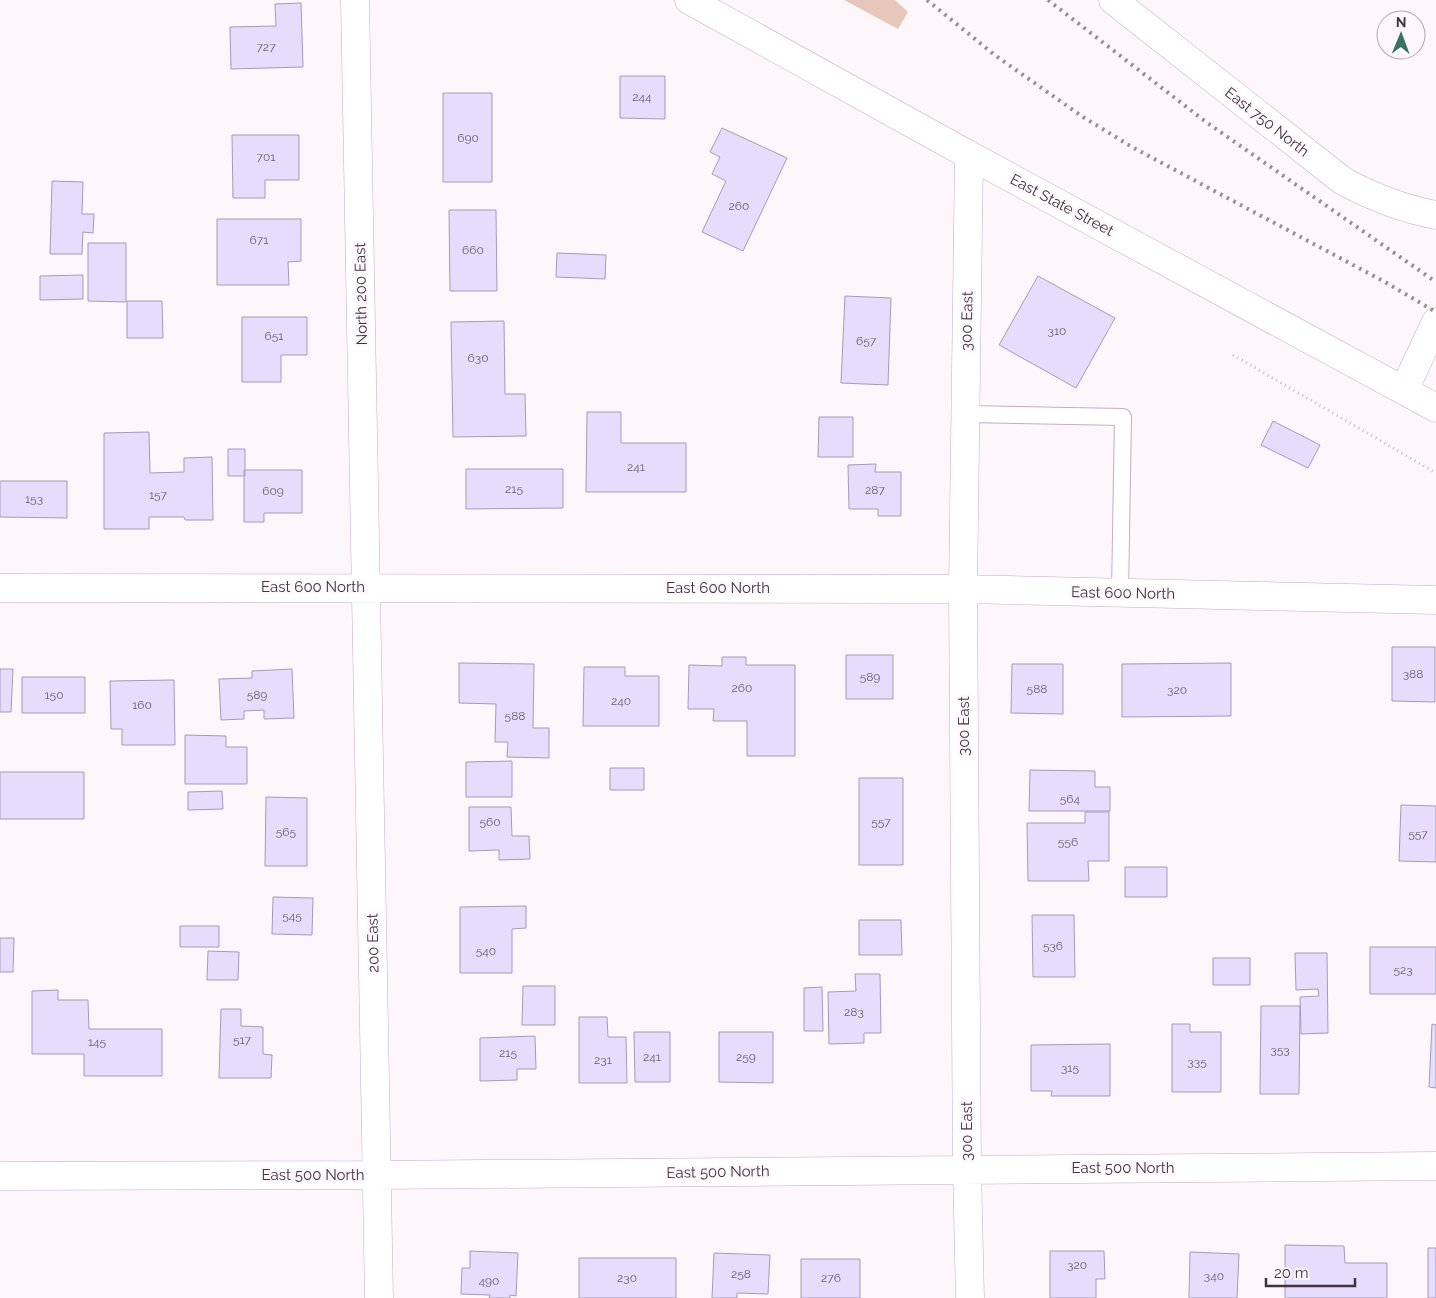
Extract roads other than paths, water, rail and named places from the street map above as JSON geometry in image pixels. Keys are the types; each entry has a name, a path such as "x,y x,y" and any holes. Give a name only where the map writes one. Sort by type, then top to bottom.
{"street":[{"name":"North 200 East","path":"355,0 367,587"},
{"name":"East State Street","path":"689,0 969,155 1436,408"},
{"name":"East 750 North","path":"1114,0 1343,182 1394,205 1436,215"},
{"name":"300 East","path":"969,155 963,589 967,1169 970,1298"},
{"path":"1404,390 1436,322"},
{"name":"200 East","path":"367,587 379,1298"},
{"name":"East 600 North","path":"0,588 963,589 1436,600"},
{"name":"East 500 North","path":"0,1176 377,1175 1436,1166"}],"lane":[{"path":"966,414 1123,417 1120,593"}],"railway":[{"path":"927,0 996,56 1083,117 1132,147 1385,282 1436,312"},
{"path":"1048,0 1206,122 1436,282"}]}
